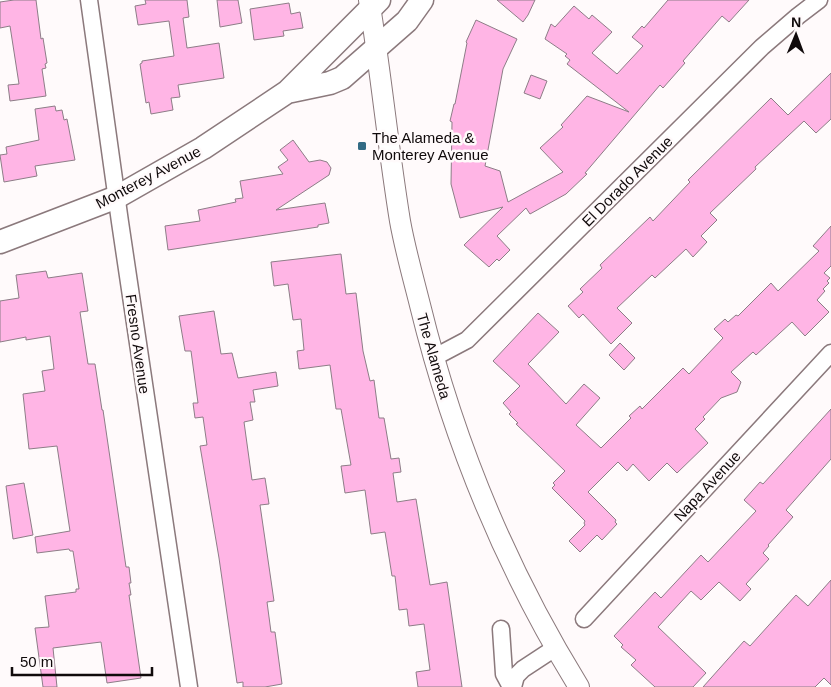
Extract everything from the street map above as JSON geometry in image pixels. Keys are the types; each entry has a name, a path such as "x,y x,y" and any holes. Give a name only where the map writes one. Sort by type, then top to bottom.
{"main road":[{"name":"Monterey Avenue","path":"286,92 330,83 342,78 407,21 422,0"},
{"name":"Monterey Avenue","path":"0,242 117,197 203,148 286,92 373,3"}],"street":[{"name":"Fresno Avenue","path":"90,0 189,687"},
{"name":"El Dorado Avenue","path":"433,358 466,340 762,47 819,0"},
{"name":"The Alameda","path":"373,3 377,48 400,221 433,358 469,466 515,572 578,687"},
{"name":"Napa Avenue","path":"584,619 831,353"},
{"path":"501,629 504,674 512,687"},
{"path":"512,687 516,676 523,669 555,648"}],"building":[{"path":"36,0 41,39 43,38 47,63 45,64 46,68 42,69 46,96 10,101 8,85 19,84 10,26 0,28 0,2"},
{"path":"145,0 187,0 189,17 183,18 187,48 219,43 224,78 178,85 180,97 171,98 173,110 151,114 149,102 146,103 140,64 142,61 174,56 169,21 138,25 135,6 146,4"},
{"path":"217,0 238,0 242,23 220,27"},
{"path":"497,0 535,0 523,22"},
{"path":"668,0 749,0 729,22 722,16 683,61 685,63 663,88 660,85 585,173 587,174 566,194 530,214 526,208 497,236 510,250 499,261 497,259 489,267 464,245 503,207 460,218 451,184 452,122 450,121 455,104 466,42 476,20 517,39 503,69 485,166 500,171 508,202 563,172 540,148 563,127 561,125 587,96 629,112 567,64 570,60 565,56 567,54 545,39 551,24 555,27 574,6 589,19 592,15 612,32 592,53 617,74 643,46 632,37 642,26 644,28"},
{"path":"289,3 291,14 300,12 303,28 283,31 284,36 254,40 250,9"},
{"path":"831,73 831,119 816,133 804,121 710,213 717,220 701,236 707,242 693,257 686,249 655,278 652,275 617,308 632,323 611,344 583,314 579,318 568,306 583,292 580,289 602,268 600,265 650,217 653,221 690,182 688,180 771,98 788,115"},
{"path":"531,75 547,81 540,99 524,93"},
{"path":"55,106 56,111 62,110 64,120 67,119 75,160 35,166 37,176 4,182 0,155 7,154 6,147 39,140 35,109"},
{"path":"293,140 309,162 320,160 327,162 331,168 329,175 276,210 325,203 329,223 318,225 318,227 168,250 165,226 200,221 198,210 236,202 235,199 243,198 240,181 283,174 278,167 288,160 280,150"},
{"path":"831,226 831,266 824,273 830,278 827,281 829,283 823,289 825,291 817,300 829,312 805,336 792,322 756,355 753,352 731,372 741,382 737,392 721,398 703,417 705,419 695,429 708,443 677,473 667,463 649,481 633,464 627,471 618,462 588,492 616,520 617,524 602,540 597,535 580,552 569,541 585,525 585,521 552,488 555,485 553,483 565,471 516,424 518,423 509,414 511,412 503,403 520,386 493,361 538,313 559,332 528,364 566,404 584,384 600,398 576,425 601,448 631,418 629,416 640,406 642,409 683,368 689,374 723,338 714,329 725,319 728,322 736,315 738,316 771,283 778,291 819,251 813,246"},
{"path":"341,254 346,294 356,293 363,351 370,381 374,380 379,418 384,418 391,459 399,458 401,472 393,473 397,502 416,499 430,585 447,582 462,687 418,687 416,672 430,670 424,624 409,626 407,609 399,610 395,576 392,576 385,532 371,534 365,490 345,493 341,466 351,465 341,409 336,409 330,365 299,369 297,351 304,350 301,319 293,320 288,284 274,286 271,262"},
{"path":"46,271 48,278 82,273 88,311 80,312 88,364 95,364 103,410 126,567 129,567 131,595 129,595 141,678 107,683 101,642 53,648 57,687 43,687 35,628 49,627 45,596 76,592 76,589 79,589 73,551 69,549 37,553 35,537 70,531 57,446 29,449 23,394 45,391 42,371 54,369 50,336 26,340 26,337 0,342 0,301 19,298 16,275"},
{"path":"214,311 221,354 232,353 238,378 276,372 278,386 253,390 255,402 250,402 253,420 244,422 252,480 265,478 269,504 260,505 274,601 267,602 271,632 275,632 282,684 265,687 243,687 243,682 237,683 200,446 207,445 203,417 195,418 193,403 198,403 191,351 185,351 179,316"},
{"path":"620,343 635,358 624,370 609,355"},
{"path":"831,409 831,459 786,510 793,517 763,553 769,559 746,584 751,589 740,601 719,582 701,600 691,591 658,627 706,673 693,687 655,687 631,665 636,660 621,647 623,645 614,636 655,592 661,598 701,555 708,562 756,511 744,500 760,482 763,484"},
{"path":"24,483 33,535 13,539 6,486"},
{"path":"831,580 831,685 824,678 815,687 703,687 744,641 750,646 796,595 808,606"}],"place":[{"name":"The Alameda & Monterey Avenue","path":"362,146"}]}
